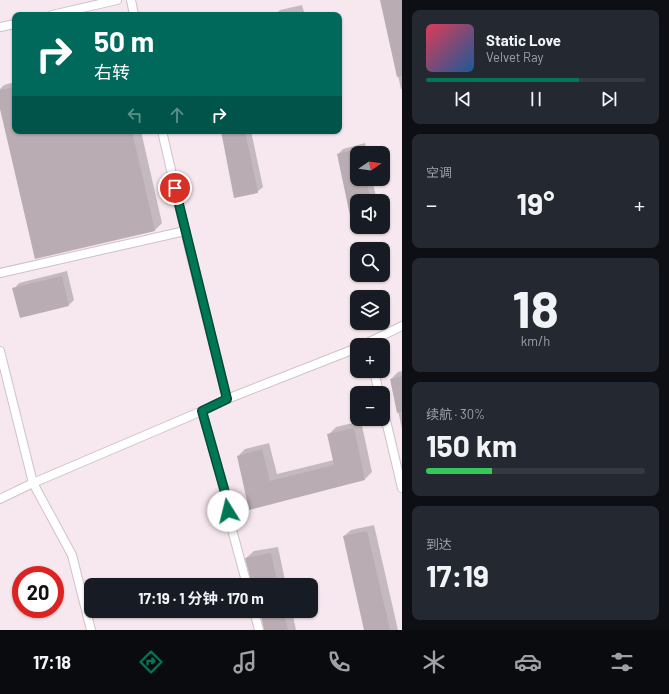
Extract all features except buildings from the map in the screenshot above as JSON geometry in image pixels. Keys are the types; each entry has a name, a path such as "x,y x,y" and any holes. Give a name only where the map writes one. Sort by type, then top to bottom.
{"lane":[{"path":"65,12 117,0"},
{"path":"131,0 133,12"},
{"path":"0,27 12,25"},
{"path":"163,134 227,399"},
{"path":"0,273 185,231"},
{"path":"378,338 402,326"},
{"path":"0,350 33,483 72,554 91,630"},
{"path":"0,499 33,483 227,399 350,351"},
{"path":"202,411 228,503 228,511 245,578"},
{"path":"387,426 402,488"},
{"path":"256,618 259,630"}],"route":[{"path":"175,188 227,399 202,411 228,503 228,511"}]}
